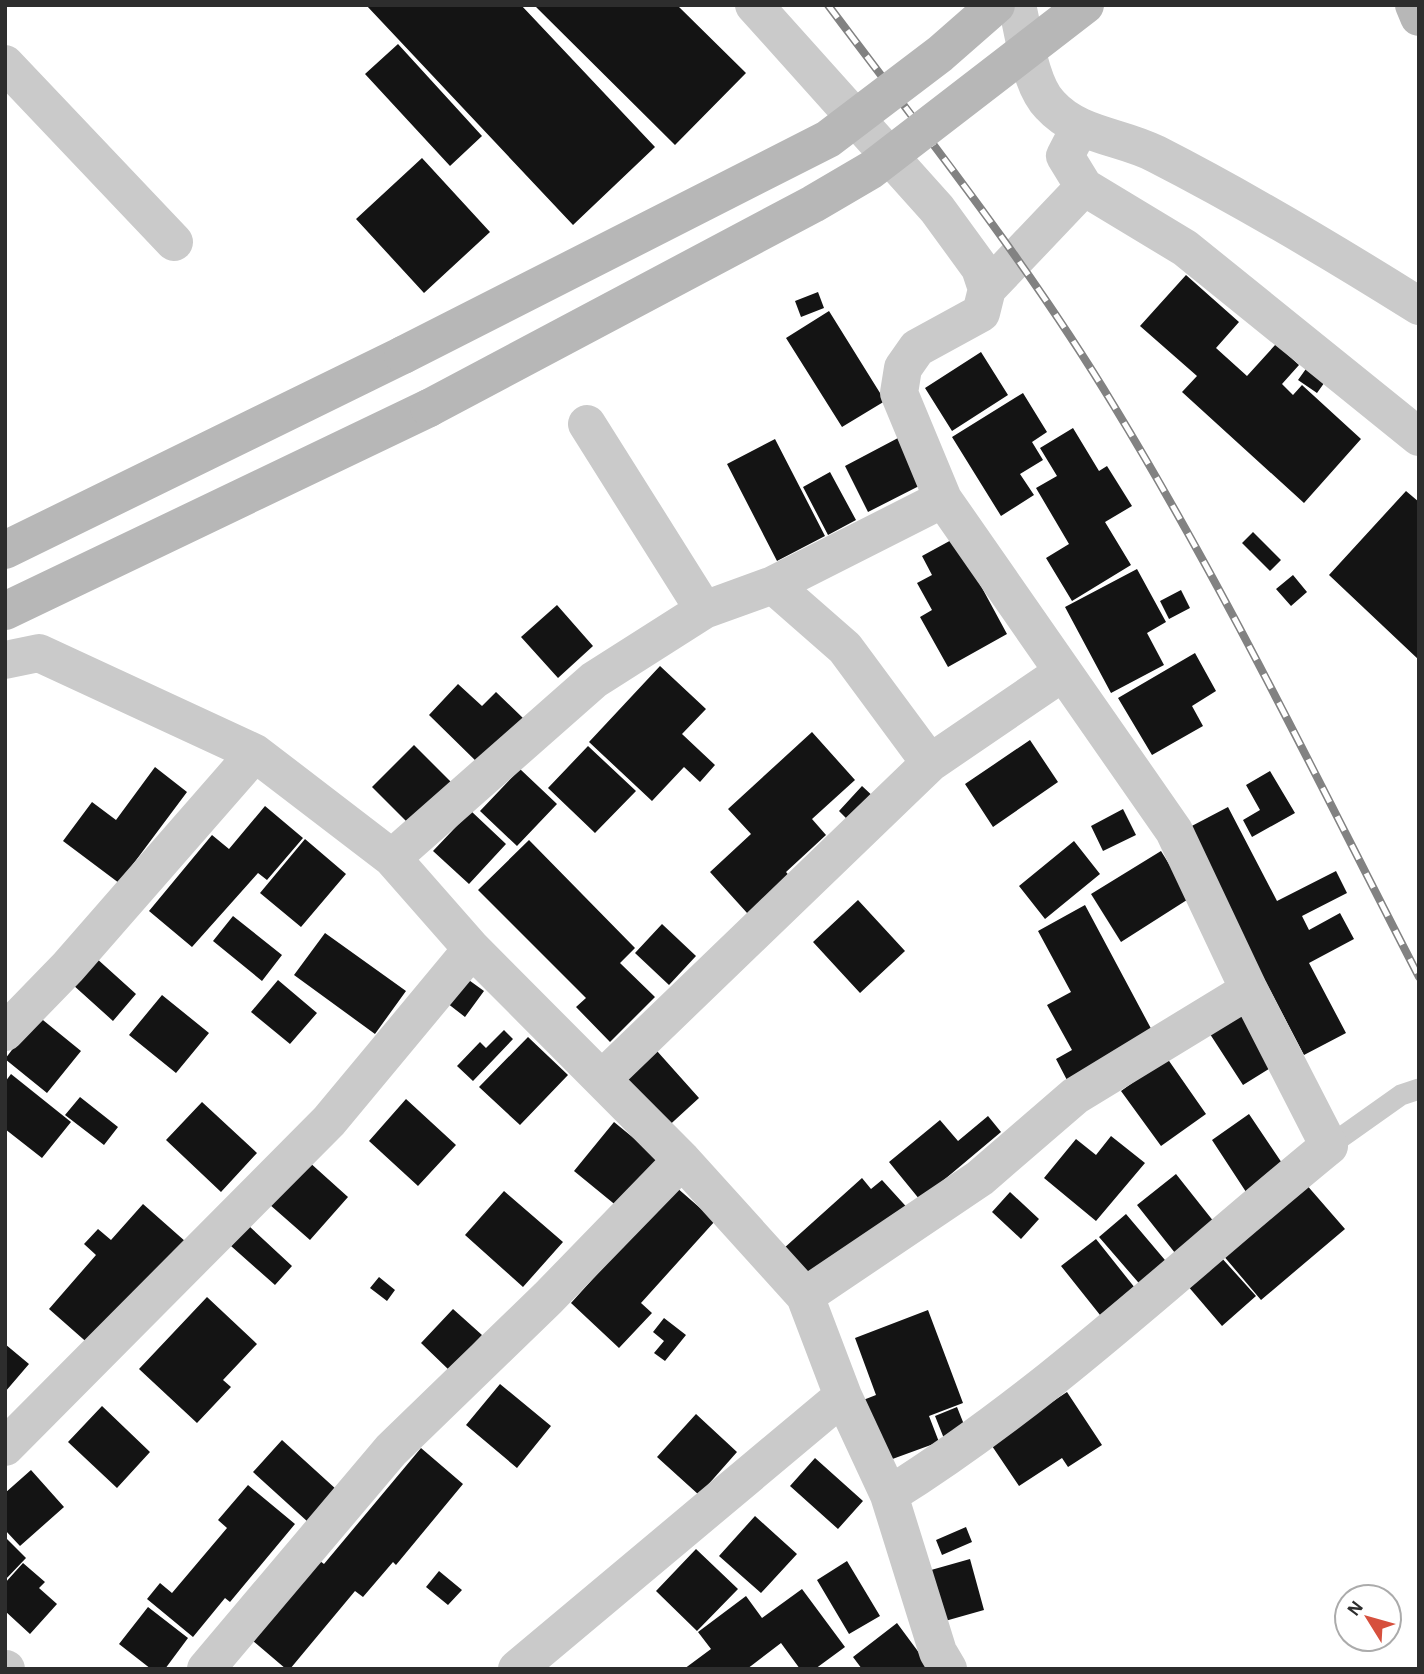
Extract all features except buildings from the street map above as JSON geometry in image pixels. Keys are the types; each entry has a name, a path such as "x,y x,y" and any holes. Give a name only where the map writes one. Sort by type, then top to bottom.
{"street":[{"path":"754,5 937,209 980,268 987,289"},
{"path":"5,550 403,355 828,139 940,54 996,5"},
{"path":"1017,5 1040,94 1052,108 1080,127 1152,152 1331,250 1419,306"},
{"path":"5,611 429,408 813,204 871,170 1085,5"},
{"path":"1413,5 1419,17"},
{"path":"5,64 174,242"},
{"path":"1080,127 1065,156 1084,187 1185,248 1419,437"},
{"path":"889,1494 939,1463 1105,1338 1252,1209 1329,1146 1249,990 1174,831 943,499 900,393 903,368 917,348 981,313 987,289 1084,187"},
{"path":"587,424 704,610"},
{"path":"392,858 594,680 704,610 773,585 943,499"},
{"path":"773,585 845,648 930,763"},
{"path":"5,660 39,653 255,753 392,858 472,949 682,1160 806,1296 843,1396 889,1494 939,1652 948,1669"},
{"path":"602,1079 930,763 1062,673"},
{"path":"5,1032 68,967 255,753"},
{"path":"5,1447 329,1121 472,949"},
{"path":"806,1296 980,1178 1075,1096 1249,990"},
{"path":"206,1669 391,1450 548,1298 682,1160"},
{"path":"517,1669 843,1396"}],"lane":[{"path":"1329,1146 1401,1095 1419,1089"}],"railway":[{"path":"828,5 1012,252 1114,406 1234,617 1419,977"}]}
